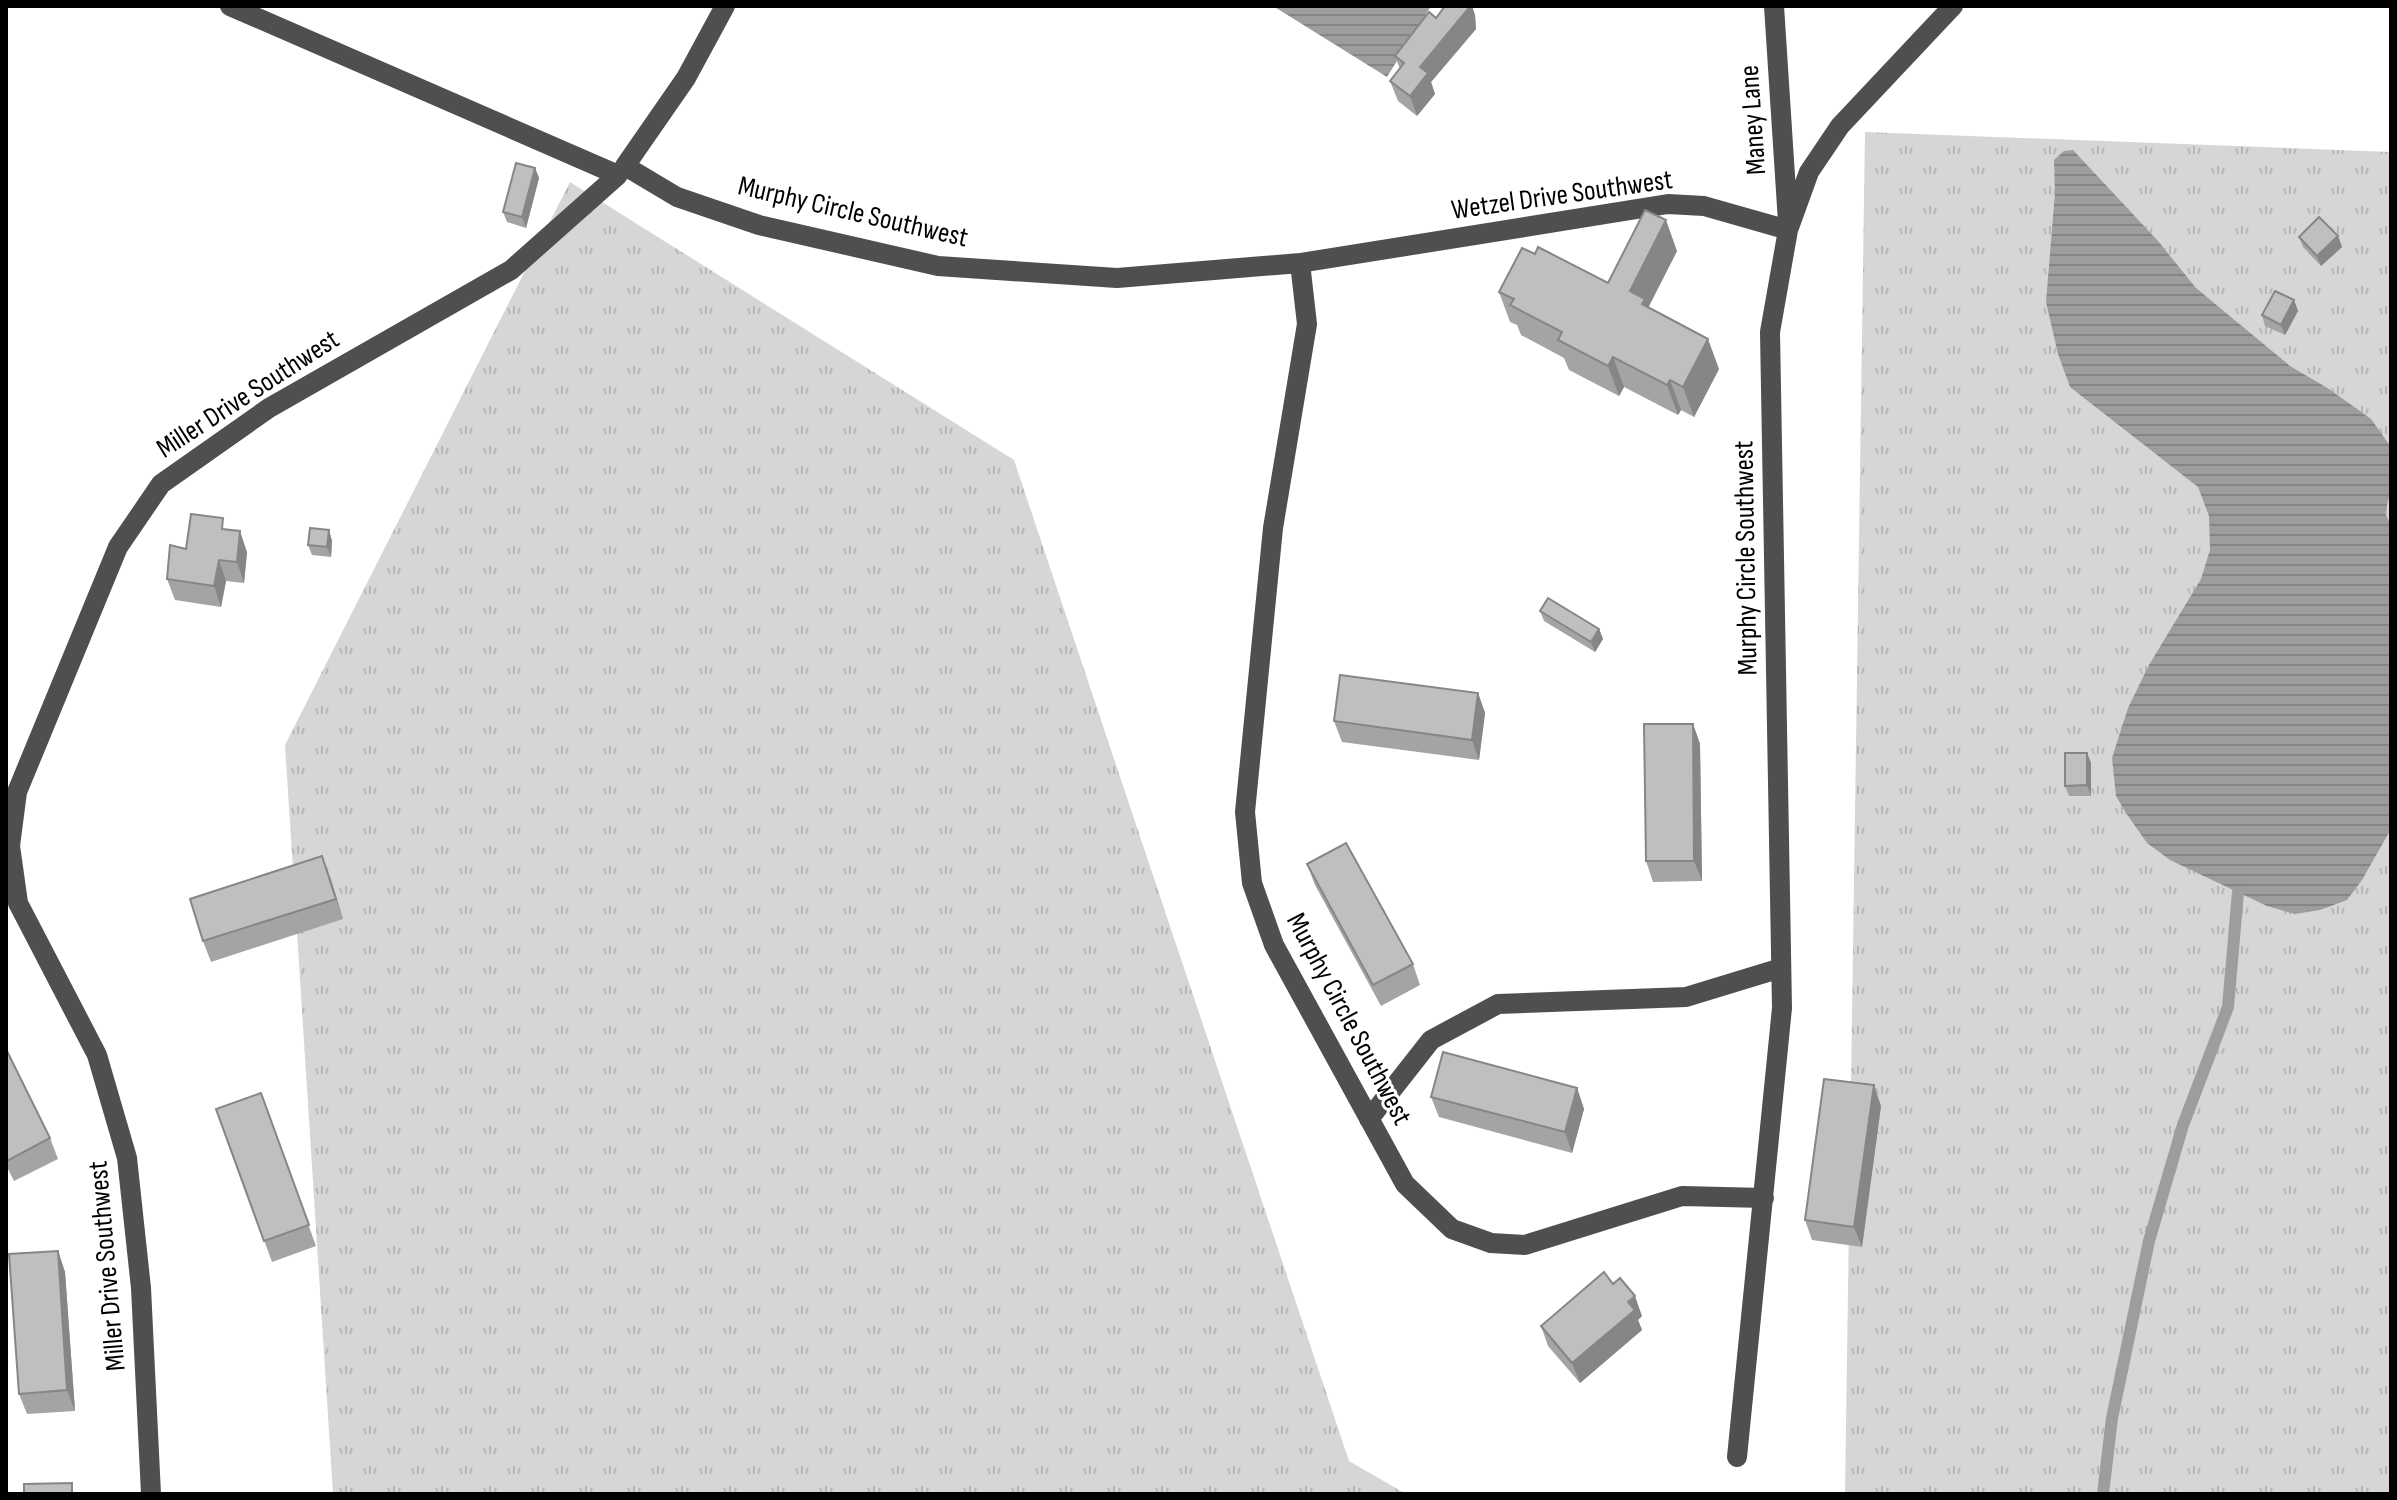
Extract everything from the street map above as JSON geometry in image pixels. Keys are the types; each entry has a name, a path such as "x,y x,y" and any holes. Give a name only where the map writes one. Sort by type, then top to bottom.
{"street":[{"name":"Miller Drive Southwest","path":"151,1494 141,1288 127,1158 97,1055 18,903 10,846 17,792 118,547 161,484 269,408 511,270 618,175 230,6"},
{"name":"Murphy Circle Southwest","path":"725,6 686,78 625,166 677,197 759,225 938,266 1117,278 1300,263 1307,324 1273,528 1245,812 1252,883 1274,945 1405,1184 1452,1229 1491,1243 1525,1245 1682,1196 1764,1198 1782,1008 1770,332 1788,230"},
{"name":"Maney Lane","path":"1774,6 1788,230"},
{"path":"1788,230 1809,172 1840,126 1953,6"},
{"name":"Wetzel Drive Southwest","path":"1300,263 1668,204 1704,206 1788,230"},
{"path":"1369,1119 1431,1040 1498,1004 1686,997 1781,968"},
{"path":"1737,1457 1764,1198"}],"green space":[{"path":"1865,132 2391,152 2391,1494 1845,1494"},
{"path":"570,182 1014,460 1349,1461 1406,1494 333,1494 285,745"}],"shaded area":[{"path":"1273,6 1431,6 1387,77"},
{"path":"2073,150 2158,241 2196,288 2290,366 2371,419 2391,447 2391,489 2385,513 2391,525 2391,829 2347,900 2320,910 2295,914 2267,906 2170,860 2147,843 2116,796 2112,758 2128,708 2149,665 2201,579 2210,550 2209,516 2198,487 2070,387 2058,354 2046,302 2055,193 2054,160 2064,151"}],"building":[{"path":"1445,6 1468,6 1468,9 1420,67 1428,73 1410,96 1390,81 1404,63 1395,56 1429,12 1436,18"},
{"path":"516,163 535,168 522,217 503,212"},
{"path":"1645,210 1666,220 1630,291 1645,299 1642,304 1708,339 1683,387 1670,380 1667,385 1613,357 1608,366 1558,340 1562,332 1510,305 1514,299 1499,292 1522,248 1535,254 1538,247 1608,283"},
{"path":"2319,217 2338,236 2317,256 2299,237"},
{"path":"2275,291 2294,300 2281,325 2262,315"},
{"path":"191,514 223,518 222,529 240,531 237,562 219,560 214,586 167,579 170,545 186,549"},
{"path":"310,528 329,530 327,547 308,545"},
{"path":"1548,598 1599,629 1591,642 1540,611"},
{"path":"1340,675 1478,693 1472,740 1334,721"},
{"path":"1644,724 1693,724 1694,861 1646,861"},
{"path":"2065,753 2087,753 2087,785 2065,786"},
{"path":"1346,843 1413,964 1373,985 1307,864"},
{"path":"322,856 336,899 203,941 190,899"},
{"path":"6,1049 50,1138 7,1161 6,1159"},
{"path":"1443,1052 1577,1088 1565,1132 1431,1097"},
{"path":"1824,1079 1874,1085 1854,1227 1805,1220"},
{"path":"261,1093 309,1225 264,1241 216,1109"},
{"path":"58,1251 67,1390 19,1394 9,1254"},
{"path":"1604,1272 1613,1284 1620,1278 1635,1296 1628,1302 1635,1310 1572,1363 1541,1326"},
{"path":"72,1483 72,1494 24,1494 24,1484"}],"waterway":[{"path":"2103,1494 2112,1418 2149,1241 2183,1125 2228,1007 2238,892"}]}
